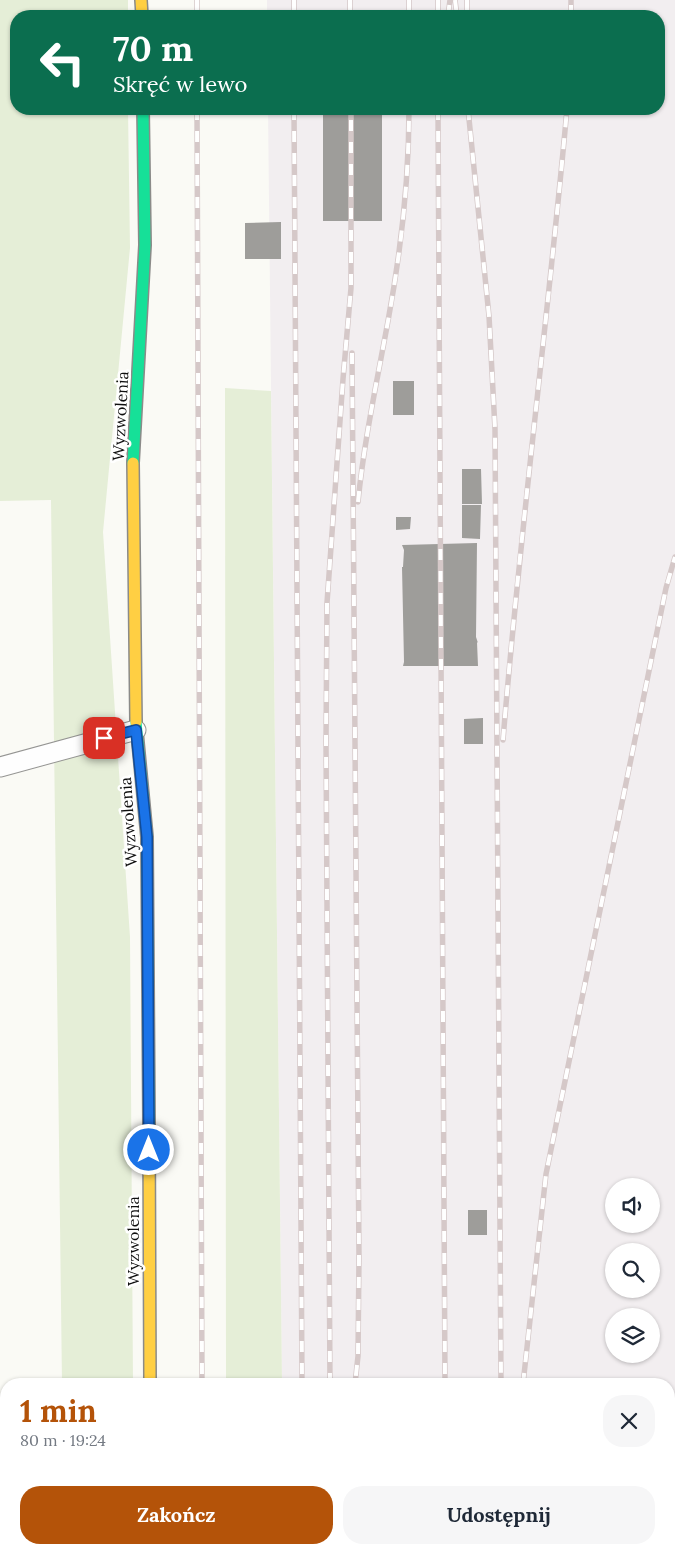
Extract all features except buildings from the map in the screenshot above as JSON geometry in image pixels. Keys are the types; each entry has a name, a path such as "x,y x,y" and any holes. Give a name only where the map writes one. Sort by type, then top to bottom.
{"street":[{"name":"Wyzwolenia","path":"143,115 145,245 133,463 136,730 147,837 150,1378"}],"lane":[{"path":"0,767 136,730"}],"shaded area":[{"path":"267,0 675,0 675,1378 282,1378 268,115 665,115 665,10 267,10"}],"green space":[{"path":"0,0 128,0 128,10 10,10 10,115 128,115 130,248 103,532 130,937 133,1378 62,1378 51,500 0,501"},
{"path":"225,388 271,391 282,1378 226,1378"}],"railway":[{"path":"197,0 197,10"},
{"path":"294,0 294,10"},
{"path":"350,0 350,10"},
{"path":"409,0 409,10"},
{"path":"438,0 438,10"},
{"path":"449,10 450,0"},
{"path":"455,0 456,10"},
{"path":"467,0 467,10"},
{"path":"571,0 571,10"},
{"path":"197,115 202,1378"},
{"path":"294,115 302,1378"},
{"path":"330,1378 326,742 327,603 351,288 351,115"},
{"path":"358,502 367,434 393,295 400,242 408,162 409,115"},
{"path":"438,115 445,1378"},
{"path":"469,115 489,316 495,429 501,1378"},
{"path":"503,740 517,582 566,115"},
{"path":"352,353 359,1257 358,1356 356,1378"},
{"path":"524,1378 546,1174 666,588 675,557"}],"traffic: fast":[{"path":"133,463 145,245 143,115"},
{"path":"136,722 147,837 149,1125"}],"traffic: slow":[{"path":"141,0 142,10"},
{"path":"133,463 136,722"},
{"path":"149,1125 150,1378"}],"route":[{"path":"104,738 136,730 147,837 149,1150"}]}
